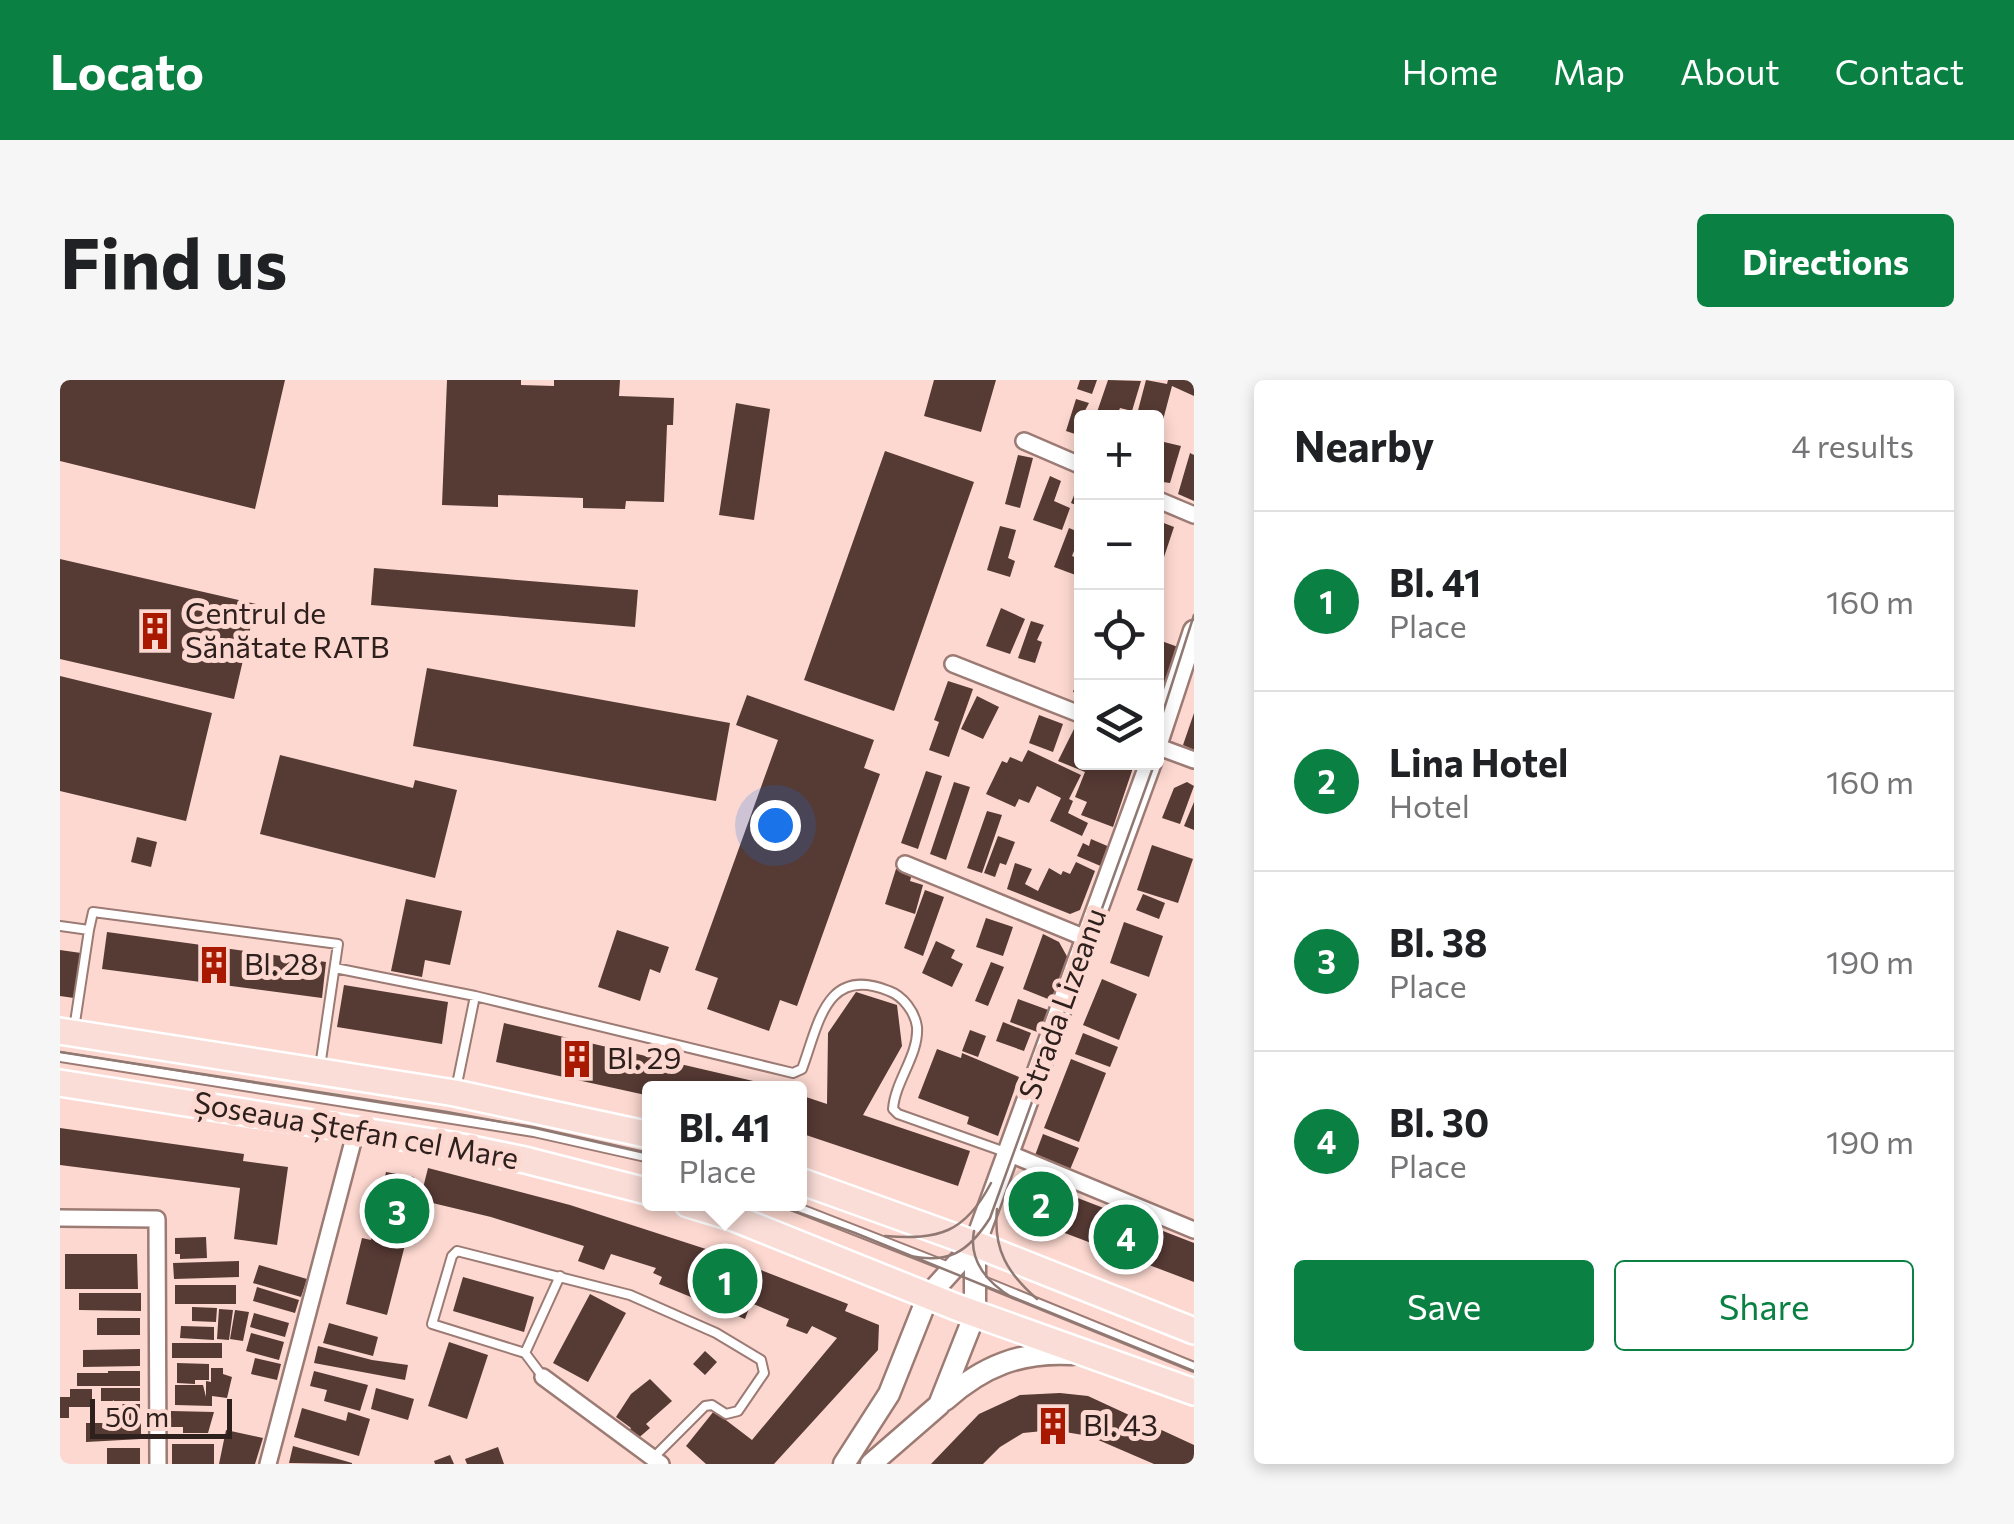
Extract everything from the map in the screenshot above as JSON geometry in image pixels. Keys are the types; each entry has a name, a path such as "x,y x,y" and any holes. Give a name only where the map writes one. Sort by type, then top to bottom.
{"main road":[{"name":"Șoseaua Ștefan cel Mare","path":"66,1032 455,1093 642,1133"},
{"name":"Șoseaua Ștefan cel Mare","path":"60,1083 526,1160 642,1190"},
{"path":"807,1184 975,1244 1194,1331"},
{"path":"711,1211 975,1314 1194,1392"}],"street":[{"path":"1024,441 1074,463"},
{"path":"1160,500 1194,515"},
{"path":"1164,724 1194,631"},
{"path":"953,664 1074,713"},
{"path":"1164,749 1194,760"},
{"name":"Strada Lizeanu","path":"975,1244 1148,770"},
{"path":"905,864 1088,939"},
{"path":"268,1464 356,1130"},
{"path":"1008,1153 1194,1230"},
{"path":"60,1218 157,1219 158,1464"},
{"path":"844,1464 896,1382 928,1296 975,1244"},
{"path":"940,1404 975,1314 975,1244"},
{"path":"871,1464 976,1375 1020,1356 1042,1352 1092,1356"},
{"path":"543,1377 657,1461"}],"lane":[{"path":"66,1032 92,912 338,944 320,1072"},
{"path":"60,926 89,930"},
{"path":"336,968 475,996 793,1073 802,1069 830,999 854,983 870,983 906,1002 917,1025 892,1109 1008,1153"},
{"path":"455,1093 475,996"},
{"name":"Șoseaua Ștefan cel Mare","path":"60,1057 534,1132 642,1156"},
{"path":"806,1211 1194,1367"},
{"path":"543,1377 525,1353 432,1324 452,1256 457,1251 630,1295 716,1333 764,1365 764,1373 738,1411 726,1414 712,1405 705,1406 657,1461"},
{"path":"525,1353 560,1276"}],"building":[{"path":"60,380 285,380 255,509 60,461"},
{"path":"447,380 521,380 521,385 554,386 554,380 620,380 619,396 674,398 673,425 667,425 664,502 626,501 625,509 583,508 583,498 498,495 498,507 442,505"},
{"path":"934,380 996,380 981,432 924,416"},
{"path":"1080,380 1097,380 1092,394 1077,389"},
{"path":"1108,380 1141,381 1132,410 1098,410"},
{"path":"1146,380 1167,384 1168,380 1194,380 1194,396 1172,386 1164,416 1164,410 1138,410"},
{"path":"1076,399 1089,403 1085,410 1074,410 1074,434 1066,431"},
{"path":"736,403 770,409 754,520 719,515"},
{"path":"1164,442 1181,446 1170,483 1164,482"},
{"path":"885,451 974,482 894,711 804,680"},
{"path":"1190,453 1194,455 1194,501 1178,494"},
{"path":"1018,455 1033,458 1020,508 1005,504"},
{"path":"1050,476 1061,481 1054,501 1070,508 1062,530 1033,520"},
{"path":"1164,523 1174,527 1164,557"},
{"path":"1000,526 1016,530 1008,558 1015,561 1010,577 987,570"},
{"path":"1069,528 1074,530 1074,574 1054,567"},
{"name":"Centrul de Sănătate RATB","path":"60,559 256,604 234,699 60,659"},
{"path":"374,568 638,590 635,627 371,605"},
{"path":"1001,608 1025,619 1010,654 986,646"},
{"path":"1031,621 1044,625 1037,640 1042,642 1035,663 1018,658"},
{"path":"1164,642 1178,647 1164,688"},
{"path":"427,668 730,723 716,801 413,746"},
{"path":"60,676 212,713 186,821 60,791"},
{"path":"948,681 973,689 949,757 929,750 939,722 934,720"},
{"path":"747,695 874,740 864,768 880,774 797,1006 780,1000 769,1031 707,1009 718,978 695,970 778,740 736,725"},
{"path":"977,696 999,707 983,739 961,729"},
{"path":"1194,713 1194,750 1183,745"},
{"path":"1039,715 1063,724 1053,752 1029,743"},
{"path":"1074,729 1074,768 1058,761"},
{"path":"1028,750 1081,775 1069,799 1073,801 1068,813 1088,823 1082,836 1050,821 1061,798 1037,786 1029,803 1019,799 1015,807 986,794 1002,761 1007,763 1010,757 1022,762"},
{"path":"280,755 413,788 415,780 457,790 435,878 260,834"},
{"path":"1080,770 1132,770 1113,827 1081,815 1087,802 1075,797 1085,772"},
{"path":"926,771 942,776 918,849 901,843"},
{"path":"954,782 970,787 946,860 930,854"},
{"path":"1187,782 1194,786 1180,824 1162,818 1174,788"},
{"path":"1194,802 1194,830 1184,826"},
{"path":"987,811 1002,815 982,873 967,868"},
{"path":"998,836 1015,842 1006,865 1000,863 995,877 984,873"},
{"path":"137,837 157,842 151,867 131,862"},
{"path":"1091,839 1112,848 1103,867 1077,856 1083,843 1089,846"},
{"path":"1152,845 1193,859 1178,903 1137,890"},
{"path":"1076,862 1095,871 1080,910 1070,914 1007,889 1015,863 1032,869 1025,884 1038,891 1049,868 1061,875 1063,871 1070,874"},
{"path":"896,869 912,874 910,881 923,885 915,914 885,904"},
{"path":"925,890 944,897 923,956 904,948"},
{"path":"1143,894 1165,903 1159,919 1136,910"},
{"path":"406,899 462,911 450,965 425,960 422,977 391,971"},
{"path":"986,918 1013,927 1003,956 976,947"},
{"path":"1124,922 1163,936 1149,977 1110,963"},
{"path":"617,930 669,947 660,973 650,969 640,1001 598,987"},
{"name":"Bl. 28","path":"107,932 326,962 322,998 102,969"},
{"path":"1043,934 1059,942 1069,960 1053,1001 1023,989"},
{"path":"936,941 955,950 951,958 963,964 952,987 922,973"},
{"path":"60,950 81,953 74,998 60,996"},
{"path":"991,962 1004,967 988,1006 975,1001"},
{"path":"1102,979 1137,994 1119,1040 1083,1025"},
{"path":"344,985 448,1002 442,1044 337,1027"},
{"path":"856,992 897,1005 902,1046 863,1115 970,1151 958,1186 807,1135 807,1097 827,1104 828,1033"},
{"path":"1018,999 1051,1011 1043,1034 1010,1022"},
{"path":"1003,1022 1031,1033 1024,1051 996,1041"},
{"name":"Bl. 29","path":"504,1023 753,1081 642,1081 642,1094 496,1062"},
{"path":"970,1030 986,1036 978,1057 962,1051"},
{"path":"1083,1033 1118,1047 1110,1067 1075,1054"},
{"path":"937,1049 961,1058 962,1053 1019,1077 998,1136 967,1124 969,1117 918,1098"},
{"path":"1071,1059 1106,1073 1079,1142 1044,1128"},
{"path":"60,1128 244,1154 243,1161 288,1167 277,1245 234,1239 240,1188 60,1165"},
{"path":"1043,1134 1079,1148 1069,1172 1034,1158"},
{"path":"428,1168 570,1205 712,1251 848,1304 845,1311 879,1325 878,1350 774,1464 706,1464 686,1446 714,1411 752,1440 837,1338 812,1326 807,1334 786,1326 789,1319 751,1303 745,1319 659,1284 662,1277 653,1273 656,1268 611,1254 604,1270 578,1261 584,1246 420,1200 413,1227 419,1229 415,1244 406,1241 387,1315 346,1304 362,1238 371,1240 386,1172 414,1177 412,1186 423,1188"},
{"path":"1027,1174 1194,1243 1194,1282 1012,1213"},
{"path":"206,1237 207,1258 180,1259 180,1254 175,1254 175,1238"},
{"path":"65,1254 137,1254 138,1289 65,1289"},
{"path":"239,1261 239,1277 174,1279 173,1263"},
{"path":"259,1265 307,1279 301,1297 253,1283"},
{"path":"463,1277 534,1297 524,1332 453,1311"},
{"path":"175,1285 236,1285 236,1304 175,1304"},
{"path":"257,1287 299,1300 295,1313 253,1301"},
{"path":"79,1293 141,1293 141,1311 79,1310"},
{"path":"590,1294 626,1313 588,1382 553,1363"},
{"path":"192,1307 217,1308 216,1322 192,1321"},
{"path":"219,1309 233,1310 229,1340 217,1339"},
{"path":"235,1310 249,1312 243,1341 230,1339"},
{"path":"254,1313 289,1323 285,1337 250,1327"},
{"path":"97,1318 140,1318 140,1335 97,1335"},
{"path":"329,1323 378,1337 373,1356 323,1343"},
{"path":"181,1326 214,1327 214,1340 180,1338"},
{"path":"251,1333 284,1342 279,1360 246,1351"},
{"path":"449,1342 488,1355 467,1419 428,1406"},
{"path":"172,1343 222,1343 222,1358 172,1358"},
{"path":"318,1346 408,1365 405,1380 314,1363"},
{"path":"140,1349 140,1366 83,1367 83,1350"},
{"path":"705,1351 717,1362 705,1375 693,1364"},
{"path":"255,1358 281,1364 277,1380 251,1374"},
{"path":"177,1363 209,1364 209,1380 177,1383"},
{"path":"211,1368 223,1368 223,1374 232,1377 227,1398 212,1396 212,1406 175,1405 175,1385 203,1385 206,1397"},
{"path":"140,1371 140,1386 77,1386 77,1373"},
{"path":"314,1371 368,1385 360,1411 324,1401 327,1390 310,1386"},
{"path":"650,1379 672,1401 646,1424 650,1428 635,1441 627,1434 631,1428 616,1417 631,1394"},
{"path":"101,1388 140,1388 140,1401 101,1401"},
{"path":"376,1388 414,1399 408,1420 371,1409"},
{"path":"70,1389 92,1389 92,1407 69,1407 69,1418 60,1418 60,1397 70,1397"},
{"name":"Bl. 43","path":"1020,1395 1088,1396 1194,1445 1194,1464 1154,1464 1089,1436 1053,1430 1023,1433 1000,1447 983,1464 931,1464 979,1414"},
{"path":"109,1404 140,1404 140,1420 108,1420"},
{"path":"302,1408 346,1421 348,1412 370,1419 359,1456 294,1437"},
{"path":"171,1411 214,1412 208,1433 183,1433 183,1427 171,1427"},
{"path":"86,1423 141,1423 141,1439 86,1442"},
{"path":"226,1430 263,1438 255,1464 219,1464"},
{"path":"172,1444 214,1444 214,1464 172,1464"},
{"path":"293,1446 352,1463 352,1464 289,1463"},
{"path":"498,1447 504,1464 467,1464 465,1459"},
{"path":"107,1448 140,1448 140,1464 107,1464"},
{"path":"450,1455 454,1464 435,1464 434,1461"}],"tram line":[{"path":"1164,709 1194,615"},
{"path":"907,1255 934,1258 955,1253 965,1248 990,1218 1152,770"},
{"path":"60,1052 447,1112 642,1152"},
{"path":"885,1236 921,1236 949,1230 971,1213 991,1183"},
{"path":"997,1209 997,1236 1004,1259 1037,1299"},
{"path":"794,1211 1194,1371"},
{"path":"974,1231 974,1253 982,1271 1013,1298"}],"place":[{"name":"Centrul de Sănătate RATB","path":"155,631"},
{"name":"Bl. 28","path":"214,965"},
{"name":"Bl. 29","path":"577,1059"},
{"name":"Lina Hotel","path":"1041,1204"},
{"name":"Bl. 38","path":"397,1211"},
{"name":"Bl. 30","path":"1126,1237"},
{"name":"Bl. 41","path":"725,1281"},
{"name":"Bl. 43","path":"1053,1426"}]}
